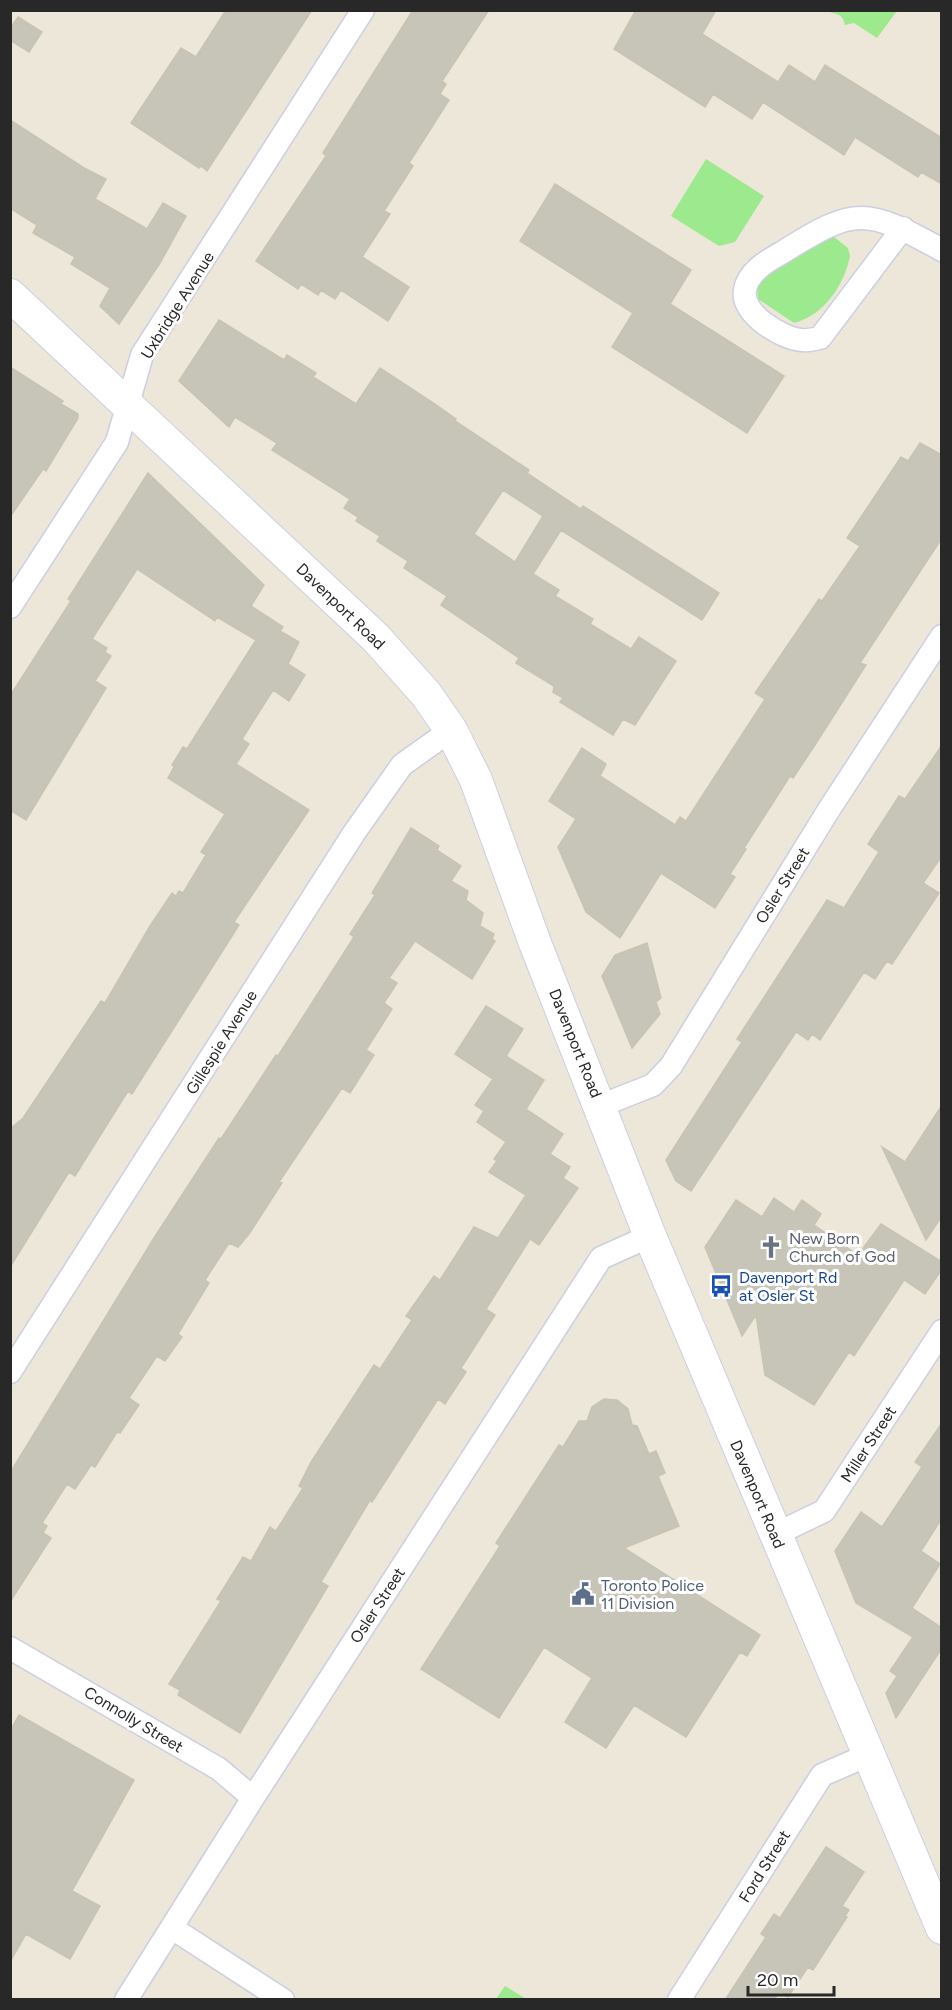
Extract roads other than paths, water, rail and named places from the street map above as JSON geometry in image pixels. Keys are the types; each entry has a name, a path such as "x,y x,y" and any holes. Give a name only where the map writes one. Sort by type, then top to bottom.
{"street":[{"name":"Uxbridge Avenue","path":"10,607 117,442 129,407 142,355 363,10"},
{"path":"903,228 820,338 794,339 760,319 746,304 745,288 758,269 823,227 845,218 868,218 903,228 942,250"},
{"name":"Davenport Road","path":"10,295 376,638 404,667 451,730 476,780 536,943 650,1236 942,1929"},
{"name":"Osler Street","path":"600,1106 653,1085 671,1066 828,811 942,636"},
{"name":"Gillespie Avenue","path":"10,1372 354,833 402,765 451,730"},
{"name":"Osler Street","path":"126,2000 253,1798 601,1258 650,1236"},
{"name":"Miller Street","path":"776,1534 824,1511 942,1331"},
{"name":"Connolly Street","path":"10,1648 219,1769 253,1798"},
{"name":"Ford Street","path":"679,2000 822,1775 868,1755"},
{"path":"172,1928 283,2000"}],"place":[{"name":"New Born Church of God","path":"771,1247"},
{"name":"Davenport Rd at Osler St","path":"721,1286"},
{"name":"Toronto Police 11 Division","path":"583,1594"}]}
